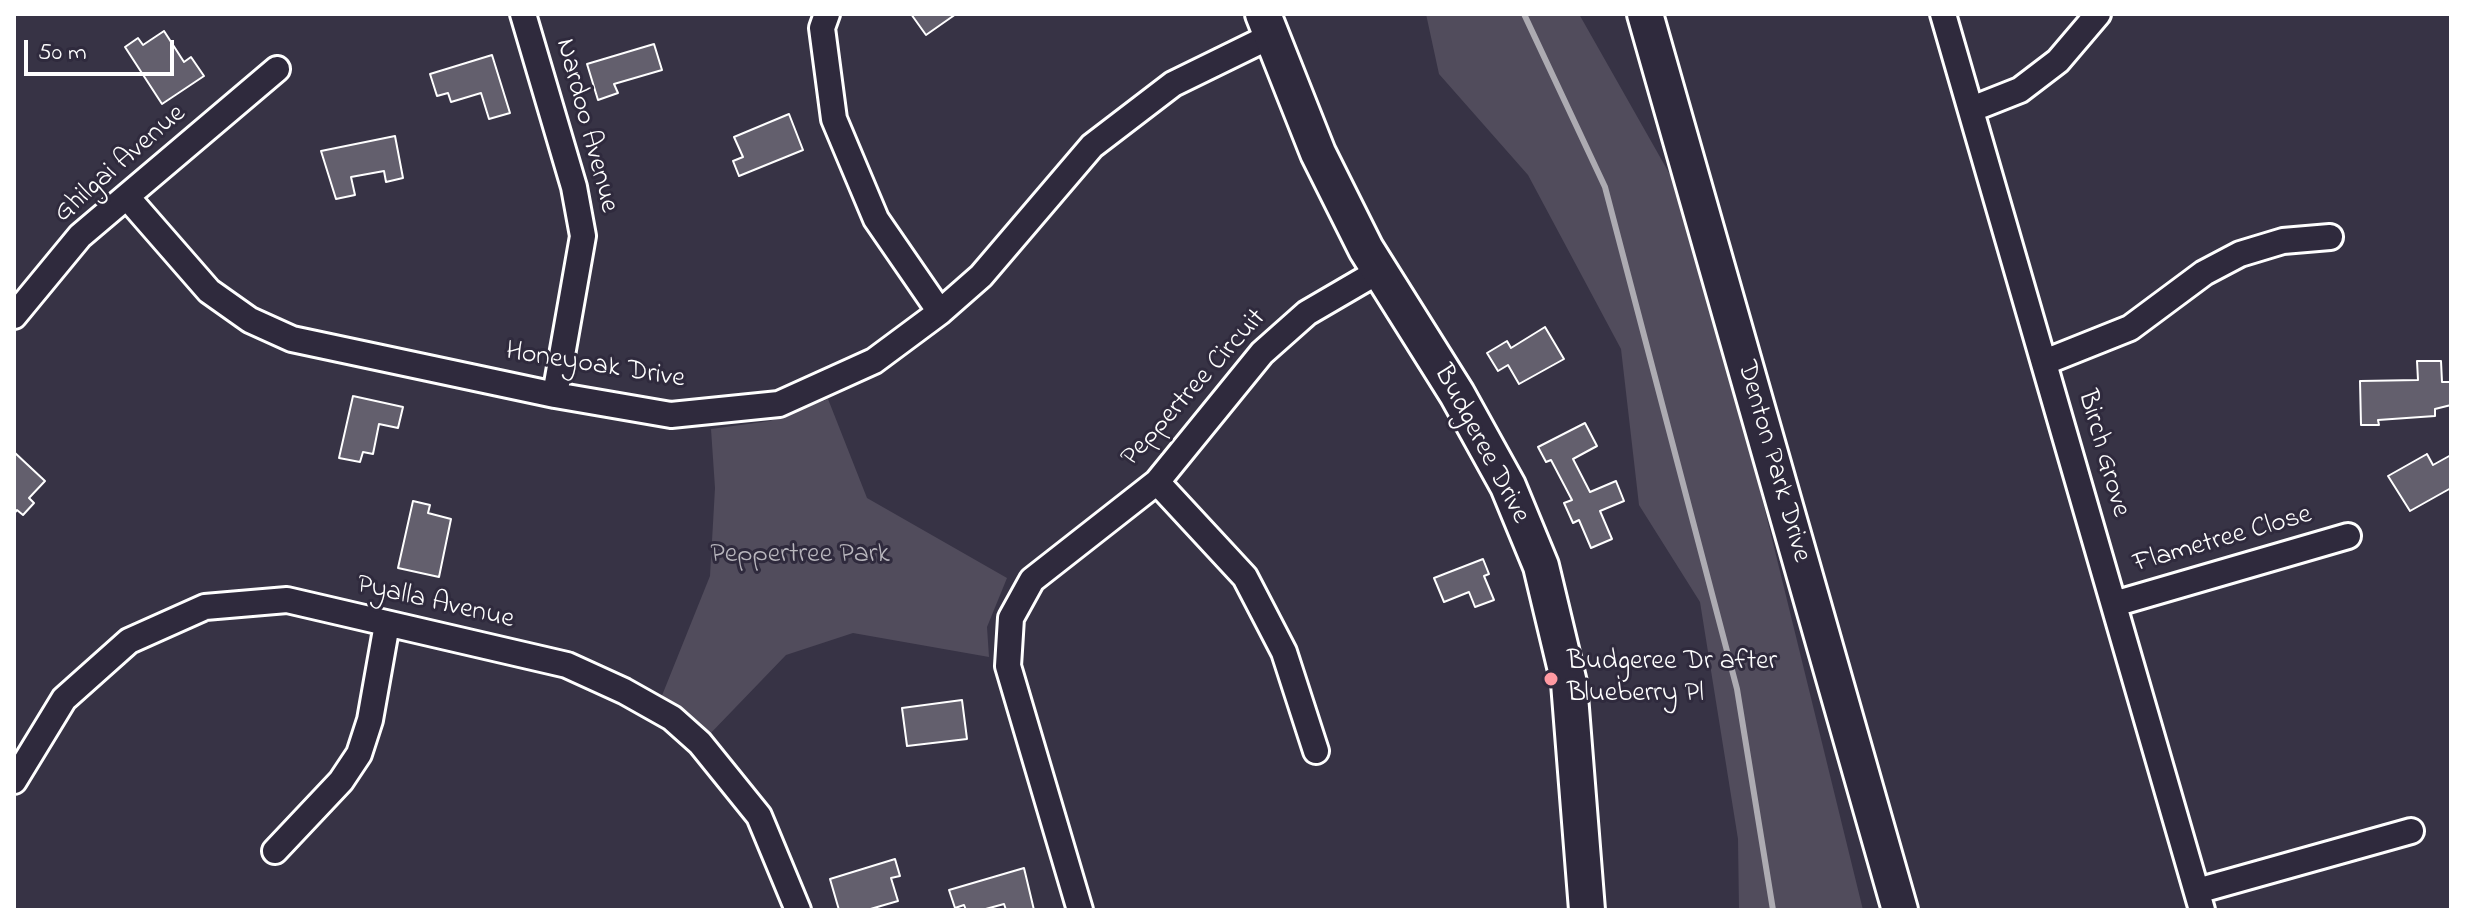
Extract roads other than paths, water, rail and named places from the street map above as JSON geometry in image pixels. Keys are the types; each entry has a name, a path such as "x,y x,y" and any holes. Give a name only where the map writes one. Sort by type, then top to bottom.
{"street":[{"name":"Nardoo Avenue","path":"523,14 574,187 583,236 555,395"},
{"path":"827,14 822,28 834,119 876,219 940,312"},
{"name":"Denton Park Drive","path":"1645,14 1900,910"},
{"name":"Birch Grove","path":"1943,14 2200,900"},
{"path":"1972,109 2020,90 2058,61 2098,14"},
{"name":"Honeyoak Drive","path":"127,197 209,291 250,320 292,339 555,395 671,415 779,404 874,361 940,312 981,276 1092,146 1173,84 1267,25"},
{"name":"Budgeree Drive","path":"1267,25 1318,153 1379,271 1457,394 1501,473 1541,566 1569,683 1587,910"},
{"name":"Ghilgai Avenue","path":"14,316 80,236 277,69"},
{"path":"2045,362 2130,328 2204,273 2240,254 2283,241 2330,237"},
{"name":"Peppertree Circuit","path":"1080,910 1008,666 1011,618 1032,580 1157,482 1262,353 1307,313 1379,271"},
{"path":"1157,482 1245,577 1284,652 1316,751"},
{"name":"Flametree Close","path":"2114,604 2348,536"},
{"name":"Pyalla Avenue","path":"14,781 64,699 129,641 205,607 287,600 567,665 624,691 672,718 700,743 759,816 798,910"},
{"path":"275,851 341,781 359,754 370,720 387,624"},
{"path":"2200,900 2411,831"}],"waterway":[{"path":"1524,14 1605,187 1737,689 1773,910"}],"place":[{"name":"Budgeree Dr after Blueberry Pl","path":"1551,679"}],"park label":[{"name":"Peppertree Park","path":"800,556"}]}
